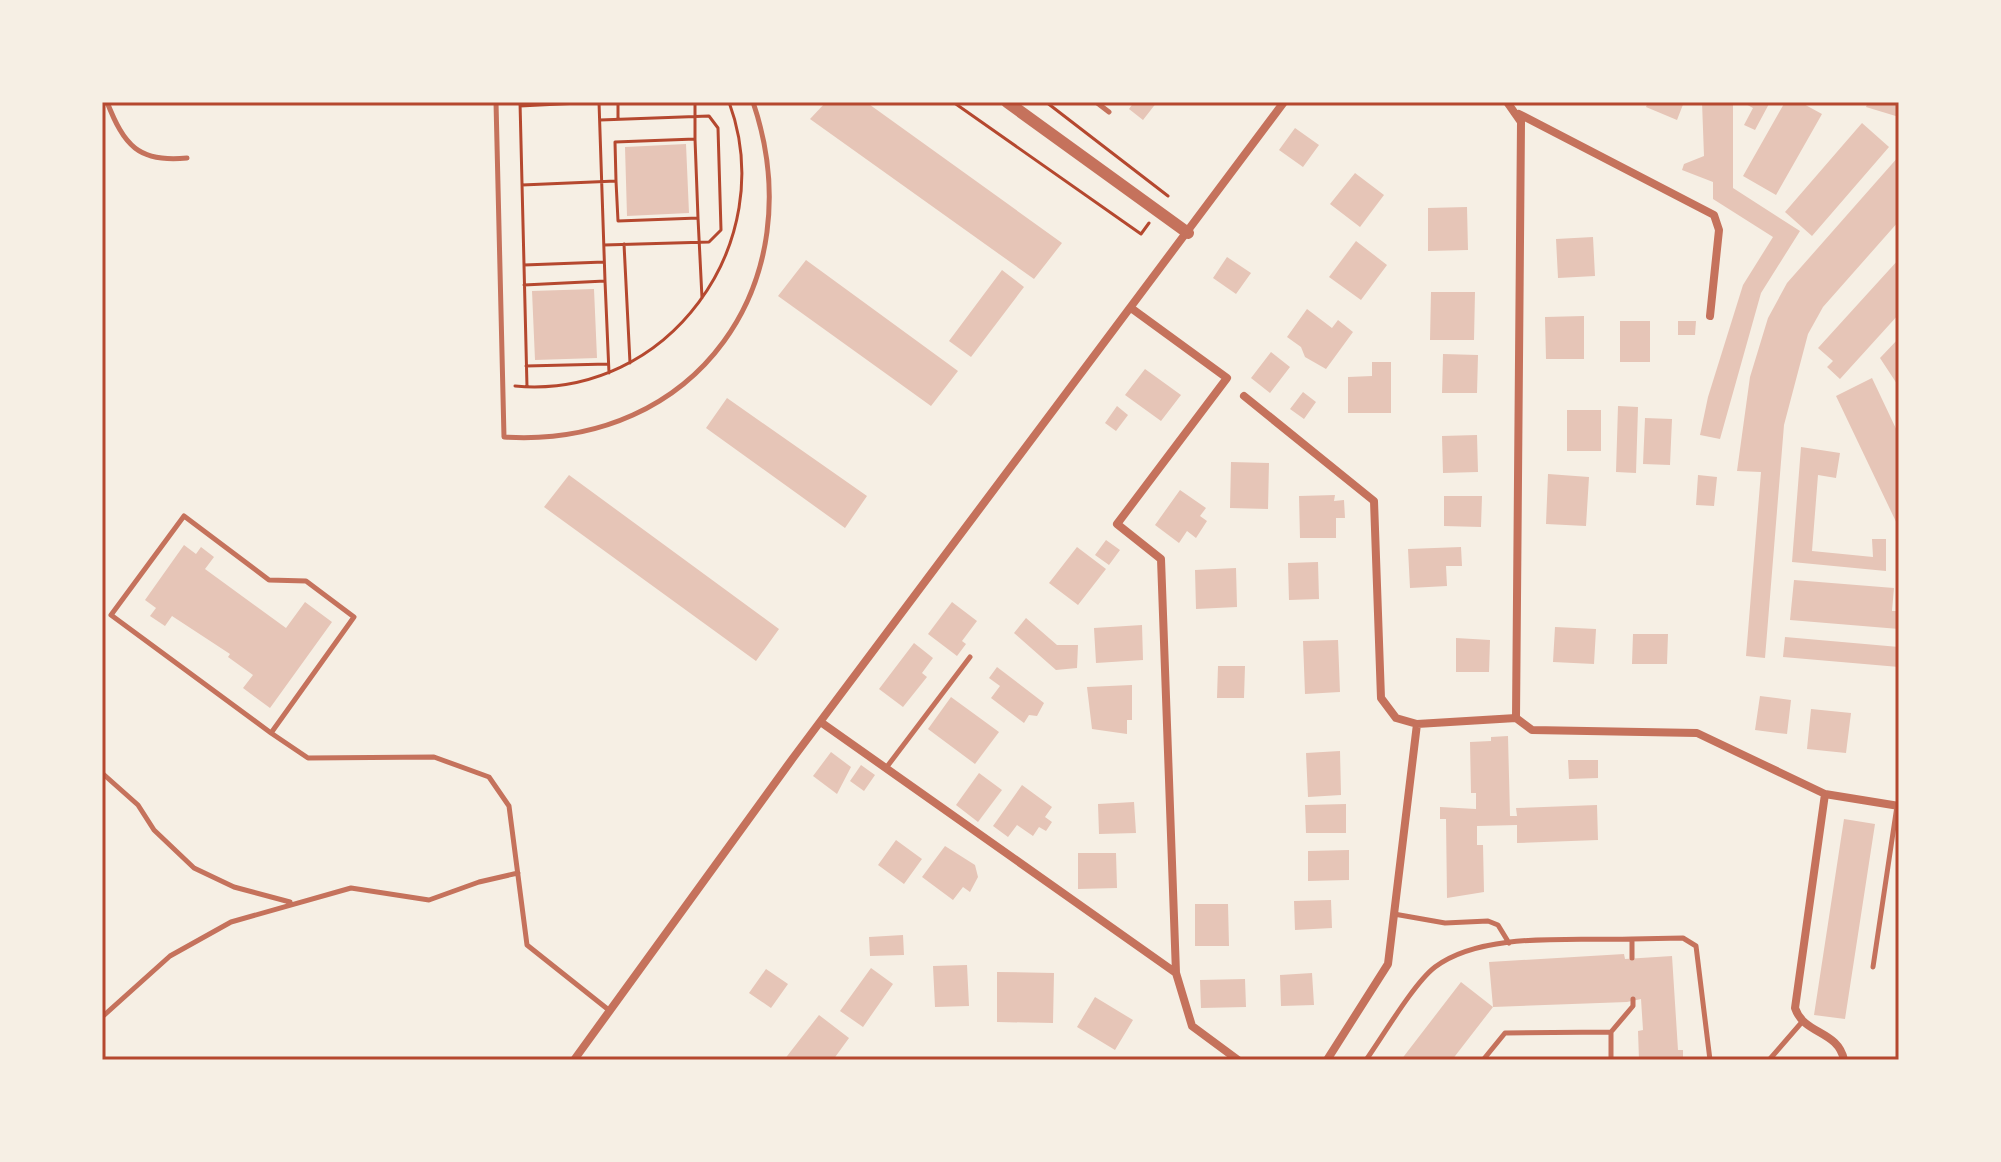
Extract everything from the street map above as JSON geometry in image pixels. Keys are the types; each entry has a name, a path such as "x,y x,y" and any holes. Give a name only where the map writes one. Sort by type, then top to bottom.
{"street":[{"path":"1007,102 1188,233"},
{"path":"574,1060 1284,102"},
{"path":"1508,102 1519,114 1714,215 1719,230 1710,316"},
{"path":"1516,718 1519,114"},
{"path":"1131,308 1227,378 1117,524 1161,559 1176,973 1192,1026 1238,1060"},
{"path":"1244,396 1374,501 1381,698 1396,718 1417,724 1516,718 1532,730 1697,733 1825,794 1898,806"},
{"path":"822,723 1176,973"},
{"path":"1327,1060 1388,964 1417,724"},
{"path":"1825,794 1795,1000 1802,1022 1837,1043 1844,1060"}],"lane":[{"path":"107,102 119,131 135,151 164,160 187,158"},
{"path":"496,102 504,437 575,434 643,410 683,384 717,350 749,298 768,240 770,167 753,102"},
{"path":"1096,102 1109,112"},
{"path":"271,733 354,617 306,581 269,580 184,516 111,615 271,733 308,758 434,757 489,777 509,806 527,945 610,1011"},
{"path":"886,768 970,657"},
{"path":"102,773 138,805 154,830 194,868 234,887 291,903"},
{"path":"1873,967 1898,806"},
{"path":"102,1017 170,956 231,922 351,888 429,900 518,873"},
{"path":"1393,914 1445,923 1488,921 1498,925 1509,943"},
{"path":"1366,1060 1433,969 1463,950 1509,943 1683,938 1696,946 1710,1060"},
{"path":"1632,939 1632,958"},
{"path":"1611,1060 1611,1032 1633,1006 1633,999"},
{"path":"1769,1060 1802,1022"},
{"path":"1483,1060 1505,1033 1611,1032"}],"path":[{"path":"527,387 520,104 599,102 609,373"},
{"path":"618,102 618,119"},
{"path":"695,102 702,301"},
{"path":"502,385 527,387 576,383 609,373 666,340 702,301 726,261 740,213 743,163 729,102"},
{"path":"953,102 1141,234 1152,220"},
{"path":"1046,102 1168,196"},
{"path":"600,120 709,116 718,128 721,230 709,242 604,245"},
{"path":"695,139 615,142 616,181 618,221 698,218"},
{"path":"522,185 616,181"},
{"path":"624,244 630,363"},
{"path":"524,265 604,262"},
{"path":"524,285 605,281"},
{"path":"526,366 608,364"}],"building":[{"path":"826,102 866,102 1062,243 1034,279 810,119"},
{"path":"1134,102 1157,102 1143,120 1129,109"},
{"path":"1648,102 1684,102 1677,120 1646,107"},
{"path":"1702,102 1733,102 1733,188 1800,231 1761,293 1720,439 1700,435 1708,397 1743,285 1773,237 1713,199 1713,182 1682,170 1684,164 1704,156"},
{"path":"1742,102 1770,102 1755,130 1744,125 1753,108"},
{"path":"1785,102 1800,102 1822,114 1776,195 1743,176"},
{"path":"1868,102 1899,102 1899,117 1866,107"},
{"path":"1862,123 1889,147 1812,236 1785,212"},
{"path":"1295,128 1319,145 1303,167 1279,150"},
{"path":"686,144 689,213 627,216 625,147"},
{"path":"1899,156 1899,221 1823,307 1808,334 1784,425 1765,658 1746,656 1761,472 1737,471 1750,377 1768,318 1787,283"},
{"path":"1355,173 1384,195 1360,227 1330,204"},
{"path":"1467,207 1468,250 1428,251 1428,208"},
{"path":"1593,237 1595,276 1558,278 1556,239"},
{"path":"1356,241 1387,265 1361,300 1329,277"},
{"path":"1227,257 1251,273 1236,294 1213,278"},
{"path":"1899,259 1899,314 1840,379 1827,367 1833,361 1818,348"},
{"path":"806,260 958,371 931,406 778,296"},
{"path":"1002,270 1024,287 971,357 949,341"},
{"path":"594,289 597,358 535,360 532,291"},
{"path":"1431,292 1475,292 1474,340 1430,340"},
{"path":"1307,309 1332,328 1338,320 1353,332 1326,369 1305,357 1301,347 1287,337"},
{"path":"1584,316 1584,359 1546,359 1545,317"},
{"path":"1620,321 1650,321 1650,362 1620,362"},
{"path":"1678,321 1696,321 1695,335 1678,335"},
{"path":"1899,338 1899,387 1880,358"},
{"path":"1271,352 1290,367 1270,393 1251,378"},
{"path":"1443,354 1478,355 1477,393 1442,393"},
{"path":"1372,362 1391,362 1391,413 1348,413 1348,377 1372,376"},
{"path":"1145,369 1181,395 1161,421 1125,395"},
{"path":"1872,378 1899,435 1899,528 1836,396"},
{"path":"1303,392 1316,402 1304,419 1290,409"},
{"path":"727,398 867,496 845,528 706,428"},
{"path":"1117,406 1128,415 1116,431 1105,423"},
{"path":"1618,406 1638,407 1636,473 1616,472"},
{"path":"1567,410 1601,410 1601,451 1567,451"},
{"path":"1645,418 1672,419 1670,465 1643,464"},
{"path":"1477,435 1478,472 1443,473 1442,436"},
{"path":"1801,447 1840,453 1836,478 1818,475 1812,551 1873,557 1872,539 1886,539 1886,571 1792,562"},
{"path":"1231,462 1269,463 1268,509 1230,508"},
{"path":"1548,474 1589,477 1586,526 1546,524"},
{"path":"569,475 779,629 756,661 544,507"},
{"path":"1698,475 1717,477 1714,506 1696,505"},
{"path":"1180,490 1206,508 1200,516 1207,521 1196,538 1187,531 1179,543 1155,525"},
{"path":"1335,495 1334,501 1344,500 1345,518 1336,518 1336,538 1300,538 1299,496"},
{"path":"1444,496 1482,496 1481,527 1444,526"},
{"path":"1106,540 1120,550 1109,565 1095,555"},
{"path":"184,545 196,554 201,547 214,557 205,569 286,628 305,602 332,622 270,708 243,688 253,675 228,657 230,654 172,616 165,626 150,616 156,608 145,600"},
{"path":"1077,547 1106,569 1078,605 1049,583"},
{"path":"1461,547 1462,566 1446,566 1447,586 1410,588 1408,549"},
{"path":"1318,562 1319,599 1289,600 1288,563"},
{"path":"1236,568 1237,607 1196,609 1195,570"},
{"path":"1794,580 1894,588 1892,611 1899,611 1899,629 1790,620"},
{"path":"952,602 977,621 962,641 966,644 957,656 928,634"},
{"path":"1026,618 1057,645 1078,645 1077,668 1056,670 1014,633"},
{"path":"1142,625 1143,660 1096,663 1094,628"},
{"path":"1555,627 1596,629 1594,664 1553,662"},
{"path":"1633,634 1668,634 1667,664 1632,664"},
{"path":"1785,637 1899,647 1899,667 1783,657"},
{"path":"1456,638 1490,640 1489,672 1456,672"},
{"path":"1338,640 1340,692 1305,694 1303,641"},
{"path":"914,643 933,658 922,673 927,677 903,707 879,689"},
{"path":"1218,666 1245,666 1244,698 1217,698"},
{"path":"997,667 1044,703 1037,716 1029,715 1024,723 991,698 1000,686 989,678"},
{"path":"1132,685 1132,720 1127,720 1127,734 1092,729 1087,687"},
{"path":"1760,696 1791,700 1787,734 1755,730"},
{"path":"951,697 999,732 975,764 928,729"},
{"path":"1811,709 1851,713 1846,753 1807,749"},
{"path":"1508,736 1510,816 1517,816 1516,808 1597,805 1598,840 1517,843 1517,825 1477,826 1477,845 1483,845 1484,892 1447,898 1446,819 1440,819 1440,807 1476,809 1476,793 1471,793 1470,742"},
{"path":"1340,751 1341,795 1308,797 1306,753"},
{"path":"831,752 851,767 837,794 813,776"},
{"path":"1568,760 1598,760 1598,778 1569,779"},
{"path":"861,765 875,775 864,791 850,781"},
{"path":"979,773 1002,790 978,822 956,805"},
{"path":"1022,785 1052,807 1045,817 1052,822 1046,831 1039,827 1033,836 1017,825 1008,837 993,826"},
{"path":"1134,802 1136,833 1099,834 1098,804"},
{"path":"1346,804 1346,833 1306,833 1305,805"},
{"path":"1844,819 1875,824 1845,1019 1814,1015"},
{"path":"896,840 922,859 904,884 878,865"},
{"path":"945,846 975,865 978,877 970,892 963,887 953,900 922,877"},
{"path":"1349,850 1349,880 1308,881 1308,851"},
{"path":"1078,853 1116,853 1117,888 1078,889"},
{"path":"1331,900 1332,928 1295,930 1294,901"},
{"path":"1195,904 1228,904 1229,946 1195,946"},
{"path":"903,935 904,955 870,956 869,937"},
{"path":"1624,954 1625,959 1672,956 1678,1050 1683,1050 1683,1060 1639,1060 1638,1031 1643,1030 1641,999 1493,1007 1489,962"},
{"path":"967,965 969,1006 935,1007 933,966"},
{"path":"871,968 893,984 863,1027 840,1011"},
{"path":"766,969 788,984 771,1008 749,993"},
{"path":"997,972 1054,973 1053,1023 997,1022"},
{"path":"1312,973 1314,1005 1281,1006 1280,975"},
{"path":"1245,979 1246,1007 1201,1008 1200,980"},
{"path":"1461,982 1493,1007 1452,1060 1401,1060"},
{"path":"1095,997 1133,1020 1115,1050 1077,1027"},
{"path":"819,1015 849,1038 833,1060 784,1060"}]}
